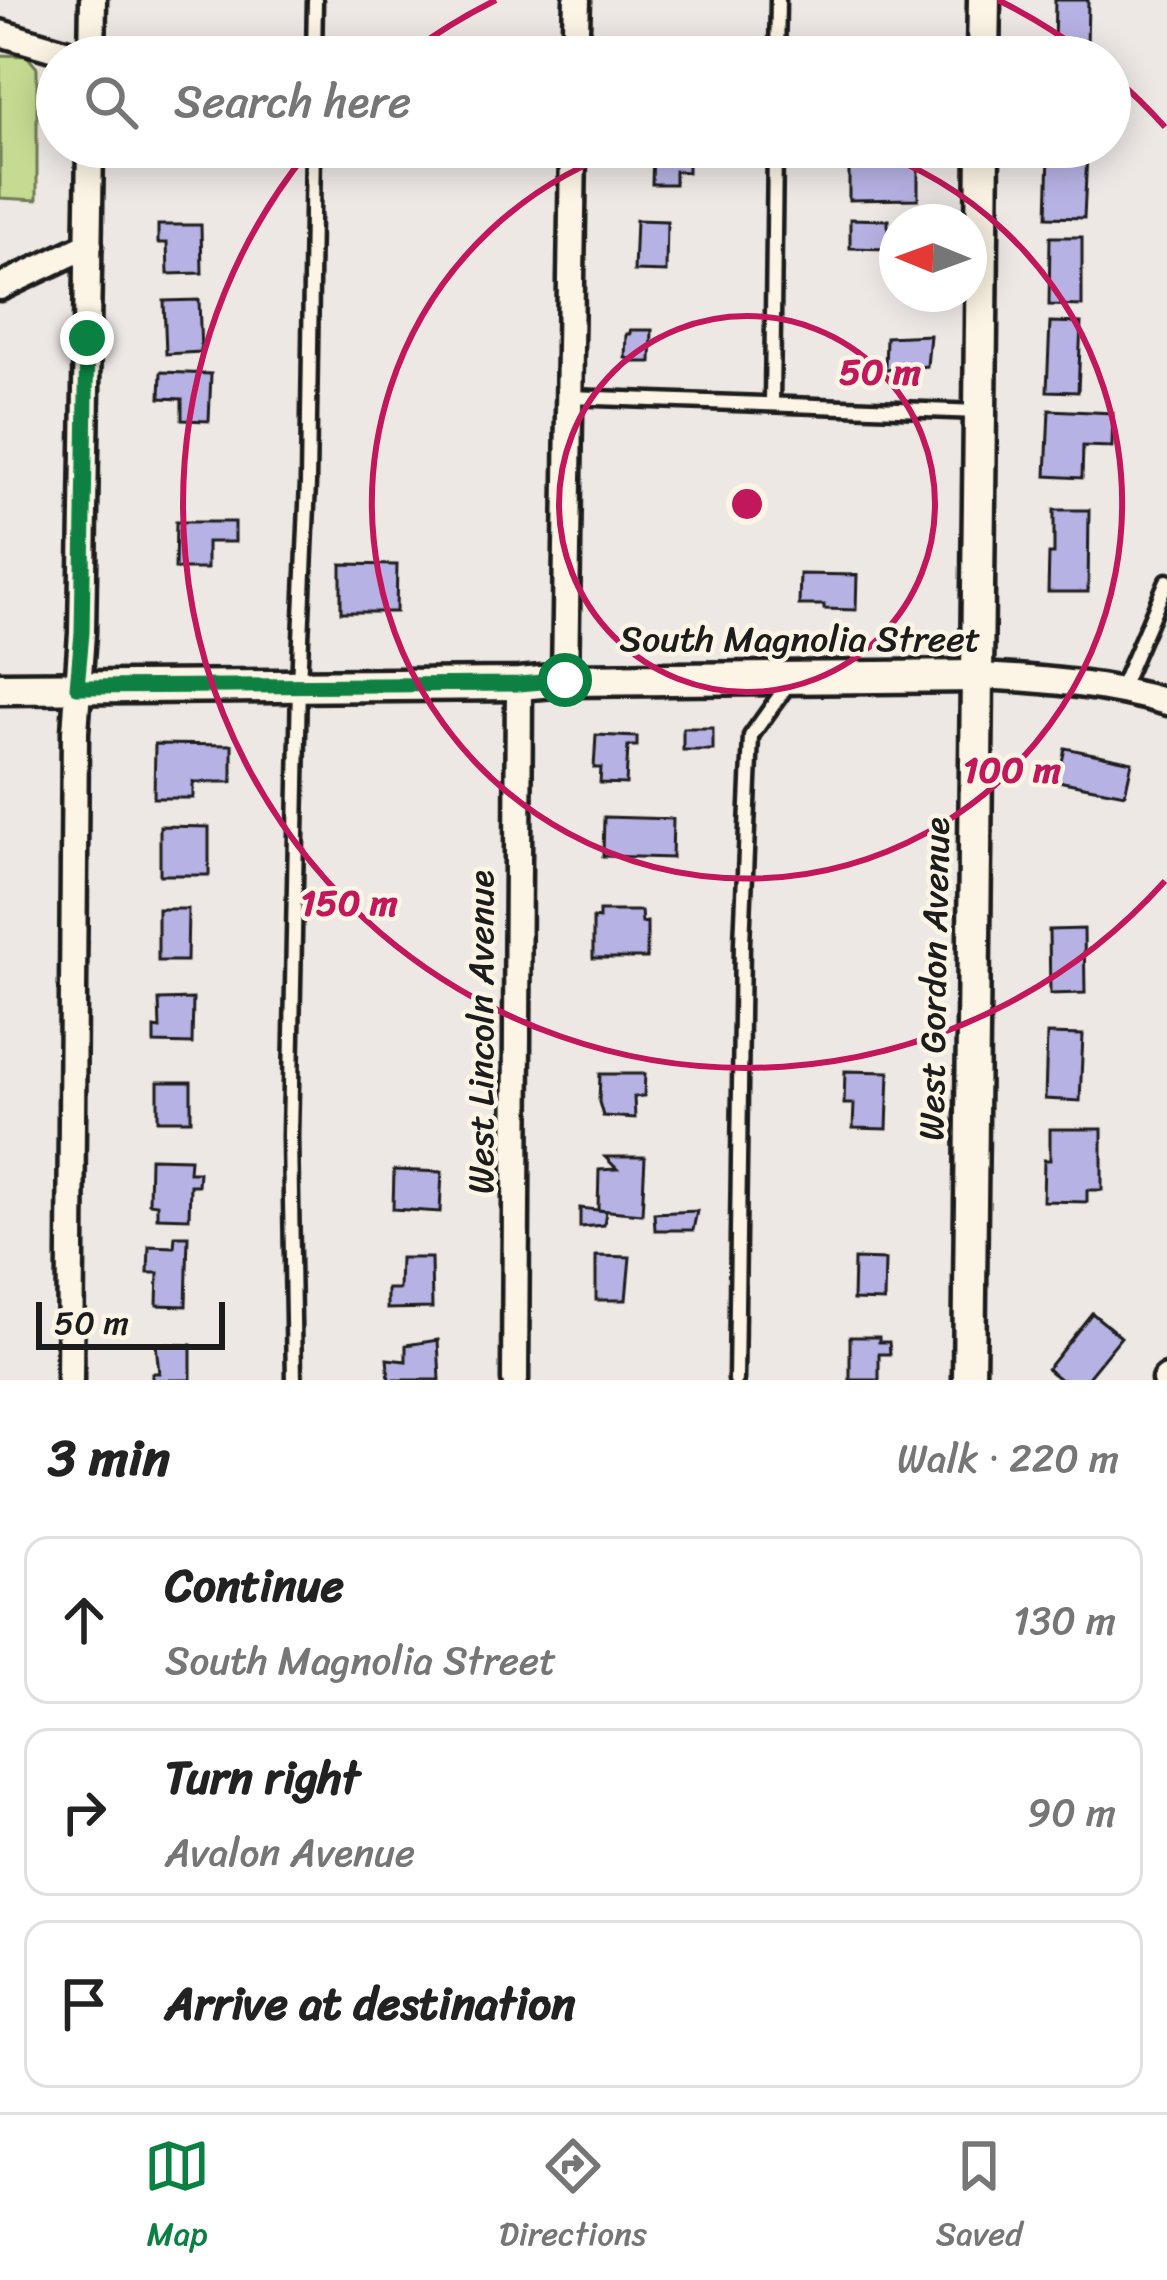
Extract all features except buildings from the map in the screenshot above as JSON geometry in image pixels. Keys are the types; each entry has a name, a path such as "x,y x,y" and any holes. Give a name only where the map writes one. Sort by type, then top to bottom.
{"street":[{"path":"92,36 93,0"},
{"path":"576,36 577,0"},
{"path":"983,0 983,36"},
{"path":"0,33 36,44"},
{"path":"70,1380 77,687 82,633 90,168"},
{"path":"565,680 573,168"},
{"name":"West Gordon Avenue","path":"969,1380 983,168"},
{"path":"0,287 88,245"},
{"name":"South Magnolia Street","path":"0,688 978,676 1034,678 1167,702"},
{"name":"West Lincoln Avenue","path":"515,1380 519,684"}],"lane":[{"path":"314,36 315,0"},
{"path":"777,36 778,0"},
{"path":"293,1380 290,1136 313,168"},
{"path":"772,404 776,168"},
{"path":"568,397 982,412"},
{"path":"1120,691 1167,581"},
{"path":"736,1380 742,944 751,736 792,678"}],"green space":[{"path":"0,55 27,56 36,67 37,200 0,198"}],"route":[{"path":"87,338 77,687 565,680"}]}
